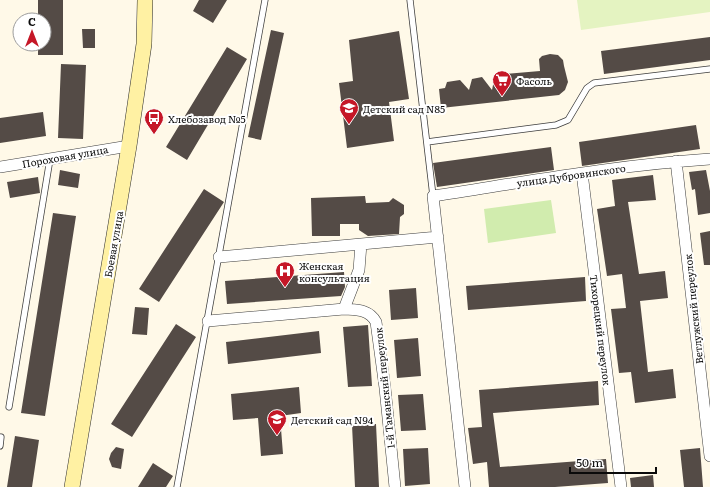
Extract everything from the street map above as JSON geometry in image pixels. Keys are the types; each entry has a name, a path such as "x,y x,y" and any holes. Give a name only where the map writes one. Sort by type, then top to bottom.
{"main road":[{"name":"Боевая улица","path":"72,487 129,146 144,44 145,0"}],"street":[{"name":"Пороховая улица","path":"0,167 129,146"},
{"name":"улица Дубровинского","path":"433,196 582,173 676,161 710,159"},
{"name":"Ветлужский переулок","path":"676,161 710,456"},
{"name":"Тихорецкий переулок","path":"582,173 621,487"},
{"path":"433,196 465,487"},
{"path":"219,257 438,237"},
{"path":"344,310 359,270 361,244"},
{"name":"1-й Таманский переулок","path":"208,321 344,310 362,311 371,315 376,322 383,372 395,487"}],"lane":[{"path":"177,487 265,0"},
{"path":"410,0 433,196"},
{"path":"427,142 556,125 568,120 587,88 594,83 710,69"},
{"path":"8,407 50,159"},
{"path":"0,446 1,437"}],"green space":[{"path":"577,0 710,0 710,12 581,30"},
{"path":"551,200 556,233 488,243 484,209"}],"building":[{"path":"38,0 63,0 63,55 38,55 38,52 52,52 52,12 38,12"},
{"path":"199,0 227,0 213,23 193,11"},
{"path":"82,29 95,29 95,48 83,48"},
{"path":"271,30 284,33 261,140 248,137"},
{"path":"399,31 409,99 389,102 394,141 347,148 339,83 353,81 349,40"},
{"path":"710,37 710,60 604,74 601,51"},
{"path":"227,47 247,59 187,160 166,147"},
{"path":"550,54 558,55 563,60 568,82 565,90 559,95 441,108 439,89 445,88 447,82 460,80 469,90 472,79 482,77 492,90 495,75 540,71 539,59 542,56"},
{"path":"61,64 86,65 83,139 58,138"},
{"path":"43,112 46,136 0,143 0,118"},
{"path":"696,125 700,149 582,166 579,142"},
{"path":"551,147 554,170 437,187 433,163"},
{"path":"60,170 80,174 78,188 58,185"},
{"path":"706,170 710,191 710,213 698,215 695,189 692,190 689,172"},
{"path":"653,175 656,200 628,202 639,274 665,271 668,298 640,301 648,372 673,369 676,398 635,403 631,372 619,373 611,309 626,308 622,274 607,276 597,209 615,206 612,180"},
{"path":"38,177 40,193 10,198 7,182"},
{"path":"204,189 224,202 159,302 139,289"},
{"path":"365,196 366,203 389,202 393,198 404,205 404,214 400,217 399,234 368,236 359,230 359,224 340,224 340,236 312,236 311,198"},
{"path":"53,213 76,216 45,416 21,413"},
{"path":"710,231 710,265 704,265 700,233"},
{"name":"Женская консультация","path":"344,272 345,287 341,296 227,304 225,281"},
{"path":"585,277 586,301 468,310 466,286"},
{"path":"416,288 418,318 391,320 389,290"},
{"path":"135,307 149,308 147,335 132,334"},
{"path":"176,324 196,337 132,437 111,424"},
{"path":"368,325 372,386 348,387 343,327"},
{"path":"319,331 321,353 228,364 226,342"},
{"path":"418,338 421,376 397,378 394,340"},
{"path":"598,381 599,405 493,413 500,467 606,459 608,483 555,487 489,487 487,462 473,464 468,428 482,427 479,390"},
{"path":"299,387 301,413 280,416 283,454 261,456 258,418 233,420 231,394"},
{"path":"423,394 426,430 401,431 398,395"},
{"path":"376,424 379,487 355,487 352,425"},
{"path":"15,436 39,440 32,487 7,487"},
{"path":"116,447 124,449 121,469 112,467 109,459 111,453"},
{"path":"428,448 430,484 405,486 403,449"},
{"path":"700,448 703,487 684,487 680,450"},
{"path":"153,463 173,476 166,487 138,487"},
{"path":"653,475 654,487 631,487 630,478"}],"place":[{"name":"Фасоль","path":"502,97"},
{"name":"Детский сад N85","path":"349,125"},
{"name":"Хлебозавод №5","path":"154,135"},
{"name":"Женская консультация","path":"285,288"},
{"name":"Детский сад N94","path":"277,436"}]}
